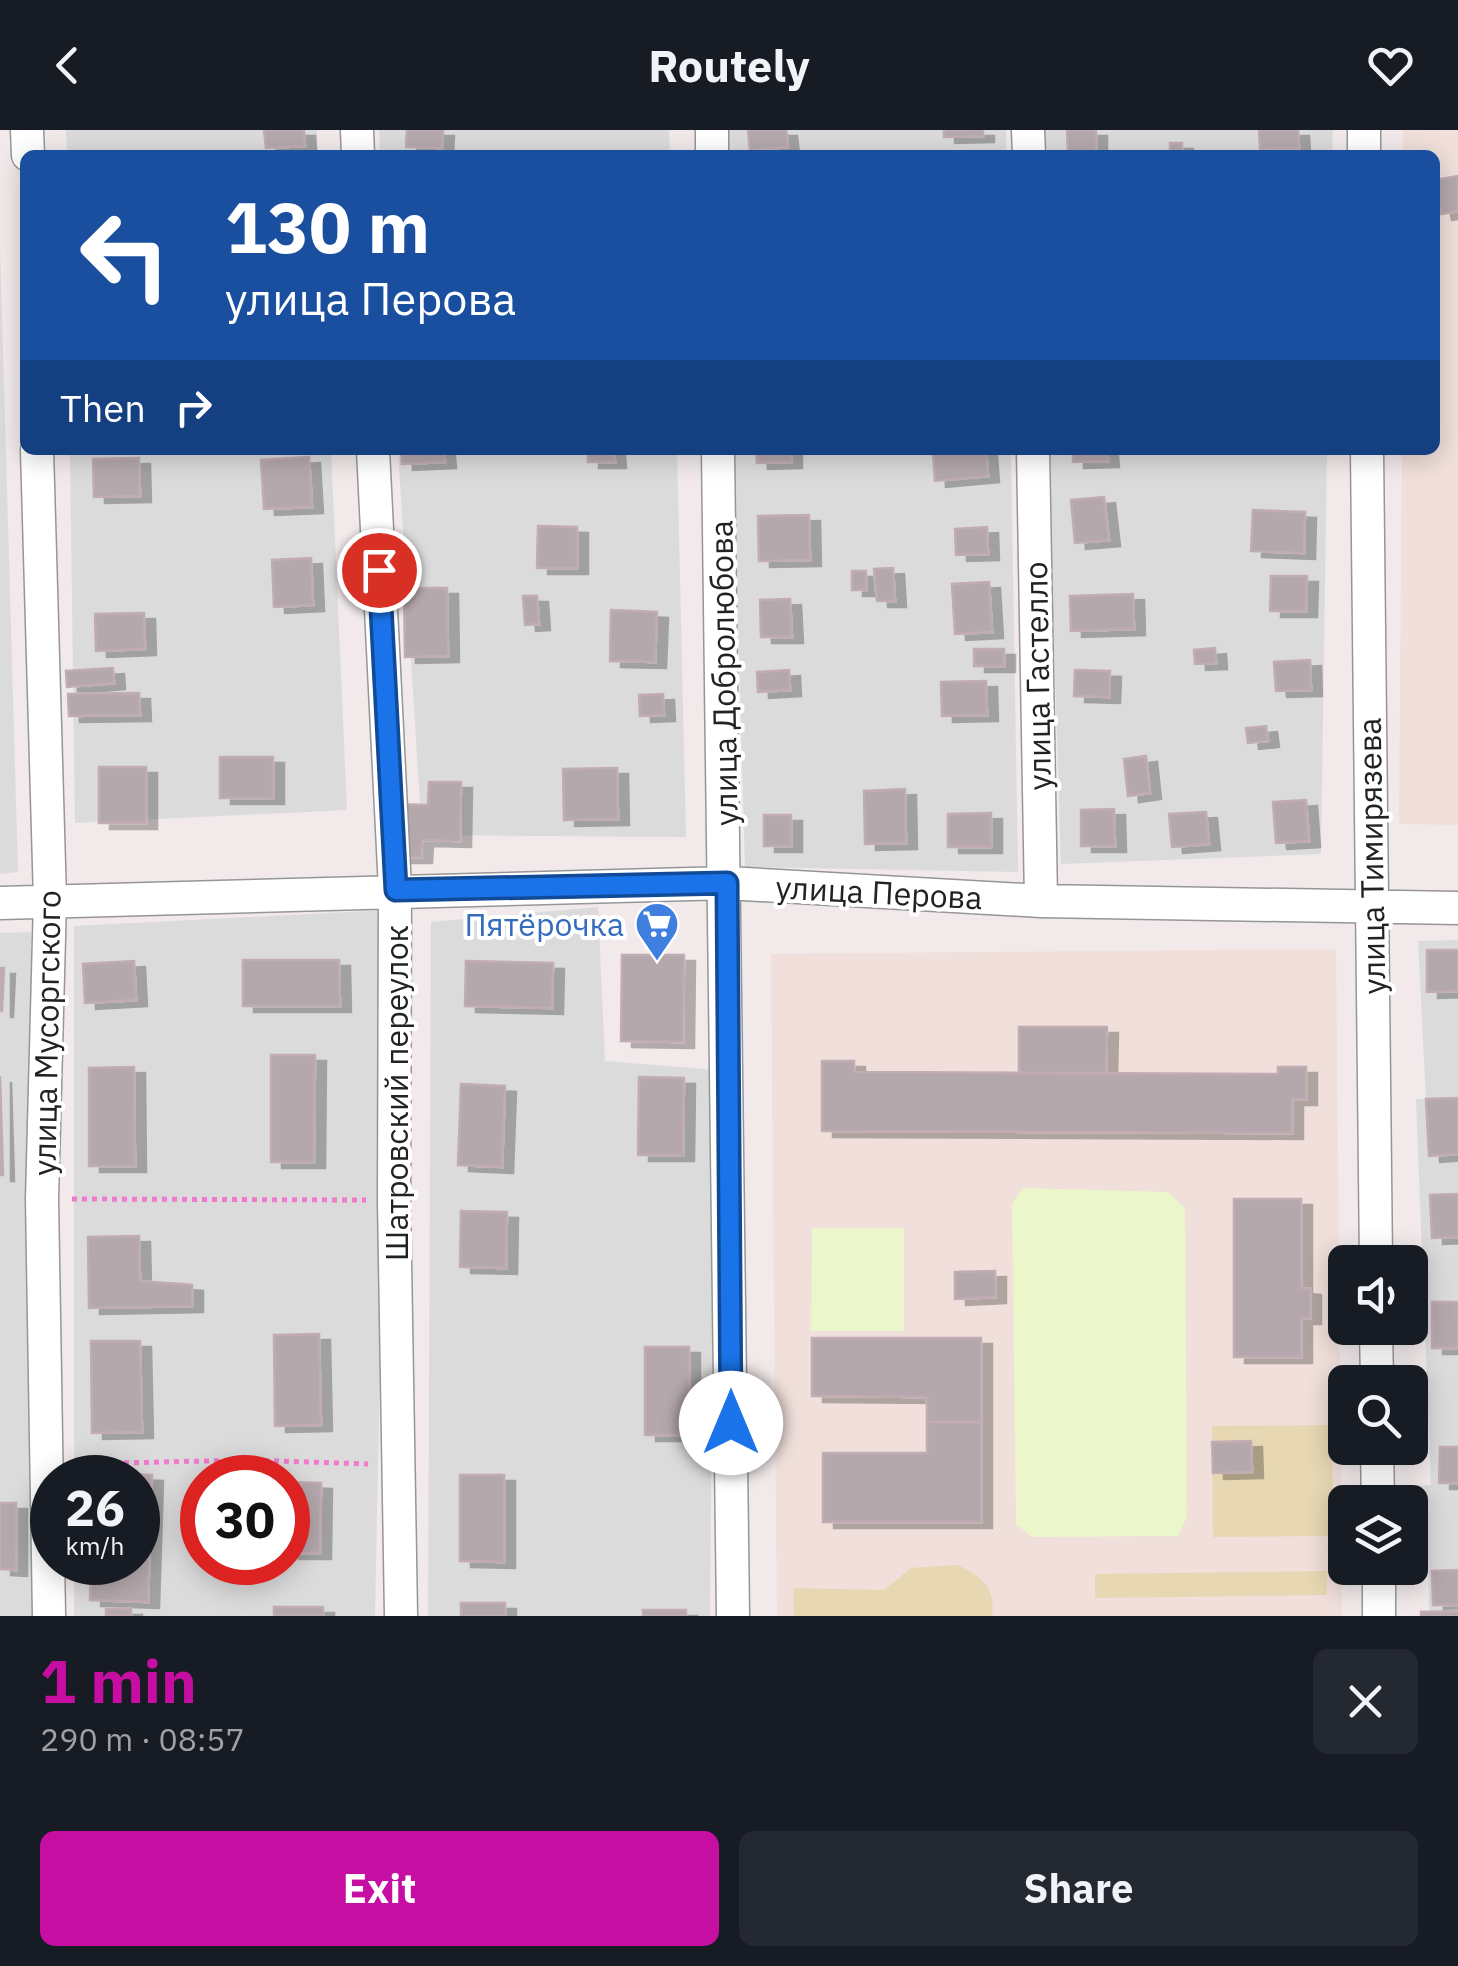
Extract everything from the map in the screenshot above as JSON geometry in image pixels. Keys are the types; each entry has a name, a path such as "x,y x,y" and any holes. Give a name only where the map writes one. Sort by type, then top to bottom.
{"street":[{"name":"улица Мусоргского","path":"36,455 50,900 42,1199 47,1455"},
{"name":"Шатровский переулок","path":"373,455 396,890 394,1200 401,1616"},
{"name":"улица Добролюбова","path":"718,455 727,883 733,1616"},
{"name":"улица Гастелло","path":"1034,455 1040,901"},
{"name":"улица Тимирязева","path":"1367,455 1376,1245"},
{"name":"улица Перова","path":"0,903 727,883 1040,901 1458,908"},
{"name":"улица Мусоргского","path":"49,1585 49,1616"},
{"path":"1379,1585 1379,1616"}],"path":[{"path":"42,1199 394,1200"},
{"path":"160,1462 401,1465"}],"shaded area":[{"path":"66,130 317,130 318,150 67,150"},
{"path":"379,130 669,130 670,150 380,150"},
{"path":"724,130 1006,130 1006,150 725,150"},
{"path":"1039,130 1333,130 1332,150 1039,150"},
{"path":"1403,130 1458,130 1458,825 1399,824 1402,455 1440,455 1440,150 1403,150"},
{"path":"0,245 18,872 0,874"},
{"path":"70,455 331,455 347,810 75,823"},
{"path":"398,455 677,455 686,837 422,835"},
{"path":"733,455 1011,455 1018,872 745,867"},
{"path":"1048,455 1327,455 1321,854 1061,864"},
{"path":"598,907 605,1061 715,1070 710,1616 428,1616 431,922"},
{"path":"389,910 375,1616 74,1616 74,1585 160,1585 160,1455 74,1455 74,926"},
{"path":"31,932 32,1616 0,1616 0,933"},
{"path":"1458,940 1458,1616 1429,1612 1428,1245 1422,1245 1416,1099 1426,1099 1418,941"},
{"path":"1336,949 1339,1245 1328,1245 1328,1345 1340,1345 1340,1365 1328,1365 1328,1465 1341,1465 1341,1485 1328,1485 1328,1585 1342,1585 1342,1616 777,1616 771,954"},
{"path":"1328,1425 1328,1465 1332,1465 1333,1485 1328,1485 1328,1536 1213,1537 1212,1426"},
{"path":"958,1565 986,1584 992,1598 992,1616 794,1616 793,1588 884,1590 911,1568"},
{"path":"1327,1571 1327,1595 1095,1598 1095,1574"}],"green space":[{"path":"1023,1188 1168,1192 1185,1208 1187,1517 1178,1536 1032,1537 1016,1524 1012,1204"},
{"path":"812,1228 904,1228 904,1331 811,1331"}],"building":[{"path":"264,130 304,130 305,146 266,148"},
{"path":"407,130 443,130 442,148 406,147"},
{"path":"748,130 786,130 788,147 750,150"},
{"path":"944,130 983,130 983,136 944,137"},
{"path":"1067,130 1096,130 1096,150 1068,150"},
{"path":"1259,130 1298,130 1299,148 1260,149"},
{"path":"1170,143 1182,143 1182,150 1170,150"},
{"path":"1458,176 1458,211 1441,214 1440,179"},
{"path":"401,455 444,455 445,462 402,464"},
{"path":"588,455 614,455 615,462 588,462"},
{"path":"756,455 791,455 791,462 757,463"},
{"path":"933,455 986,455 988,476 935,481"},
{"path":"1073,455 1107,455 1108,461 1073,462"},
{"path":"309,457 312,507 264,509 261,460"},
{"path":"139,458 140,496 94,497 93,459"},
{"path":"1104,497 1109,540 1075,543 1071,500"},
{"path":"1253,510 1305,512 1304,553 1251,551"},
{"path":"809,515 810,560 759,561 758,516"},
{"path":"538,526 577,527 577,568 537,568"},
{"path":"987,527 988,554 956,555 955,529"},
{"path":"311,558 313,605 274,607 272,560"},
{"path":"893,568 895,601 877,601 874,569"},
{"path":"852,571 866,571 866,590 852,590"},
{"path":"1271,576 1307,576 1306,611 1270,611"},
{"path":"989,582 992,632 955,634 952,584"},
{"path":"404,588 447,588 448,656 405,657"},
{"path":"1133,594 1134,629 1071,631 1070,596"},
{"path":"523,596 537,596 539,624 525,625"},
{"path":"790,599 792,637 761,637 760,600"},
{"path":"611,610 657,612 655,662 610,661"},
{"path":"144,613 145,649 96,651 95,614"},
{"path":"1215,648 1216,663 1195,664 1194,650"},
{"path":"974,649 1004,649 1004,666 974,666"},
{"path":"1310,660 1311,690 1276,691 1274,662"},
{"path":"113,668 114,683 67,687 66,671"},
{"path":"789,670 790,690 758,692 757,672"},
{"path":"1075,670 1110,671 1109,697 1074,696"},
{"path":"986,681 987,715 942,716 941,682"},
{"path":"139,693 140,715 69,716 68,694"},
{"path":"663,694 664,715 640,716 639,695"},
{"path":"1266,726 1268,741 1248,743 1246,728"},
{"path":"1146,756 1150,793 1128,796 1124,759"},
{"path":"220,757 273,757 273,798 220,798"},
{"path":"99,767 146,767 146,823 99,823"},
{"path":"617,768 618,819 564,820 563,769"},
{"path":"429,782 461,782 460,841 422,840 421,857 394,857 395,804 428,805"},
{"path":"905,789 906,843 865,844 864,791"},
{"path":"1306,800 1309,841 1276,843 1273,802"},
{"path":"1114,809 1115,846 1081,846 1081,810"},
{"path":"1206,812 1209,844 1172,847 1169,814"},
{"path":"991,813 991,847 948,847 948,814"},
{"path":"764,815 791,815 791,846 764,846"},
{"path":"1427,950 1458,950 1458,991 1427,992"},
{"path":"622,955 684,955 683,1042 621,1041"},
{"path":"243,960 339,960 340,1006 243,1006"},
{"path":"134,961 136,1000 85,1003 83,964"},
{"path":"466,961 553,963 552,1008 465,1006"},
{"path":"0,968 4,968 2,1011 0,1011"},
{"path":"1019,1027 1107,1027 1106,1073 1019,1073"},
{"path":"271,1055 315,1055 314,1162 271,1162"},
{"path":"822,1061 854,1061 854,1072 1278,1074 1278,1067 1306,1067 1306,1099 1292,1099 1292,1133 822,1131"},
{"path":"134,1067 135,1166 89,1166 89,1068"},
{"path":"0,1076 3,1175 0,1175"},
{"path":"639,1077 684,1078 683,1155 638,1155"},
{"path":"461,1084 505,1086 502,1167 458,1165"},
{"path":"1458,1098 1458,1154 1429,1156 1426,1099"},
{"path":"1458,1194 1458,1237 1432,1238 1430,1195"},
{"path":"1234,1199 1301,1199 1301,1288 1310,1289 1310,1318 1301,1318 1301,1357 1234,1357"},
{"path":"461,1211 507,1212 506,1268 460,1267"},
{"path":"139,1236 140,1281 192,1285 192,1306 89,1308 88,1237"},
{"path":"995,1271 995,1297 955,1299 955,1272"},
{"path":"1432,1302 1458,1302 1458,1348 1432,1348"},
{"path":"319,1334 321,1425 275,1426 274,1335"},
{"path":"812,1338 981,1338 981,1422 927,1422 927,1397 812,1396"},
{"path":"91,1341 140,1341 142,1432 92,1433"},
{"path":"645,1347 689,1347 689,1435 645,1435"},
{"path":"927,1422 981,1422 981,1522 823,1522 823,1453 927,1453"},
{"path":"1251,1441 1252,1472 1213,1473 1212,1442"},
{"path":"1440,1447 1458,1447 1458,1483 1439,1483"},
{"path":"460,1475 504,1475 504,1562 460,1561"},
{"path":"310,1483 321,1483 320,1553 310,1553"},
{"path":"0,1503 16,1503 16,1570 0,1569"},
{"path":"1458,1570 1458,1605 1433,1605 1432,1571"},
{"path":"90,1585 149,1585 148,1602 90,1600"},
{"path":"461,1603 505,1603 505,1616 461,1616"},
{"path":"274,1607 323,1607 323,1616 274,1616"},
{"path":"106,1609 131,1609 131,1616 106,1616"},
{"path":"643,1610 686,1610 686,1616 643,1616"},
{"path":"1458,1611 1458,1616 1421,1616 1421,1612"}],"place":[{"name":"Пятёрочка","path":"657,962"}],"route":[{"path":"379,570 396,890 727,883 731,1423"}]}
